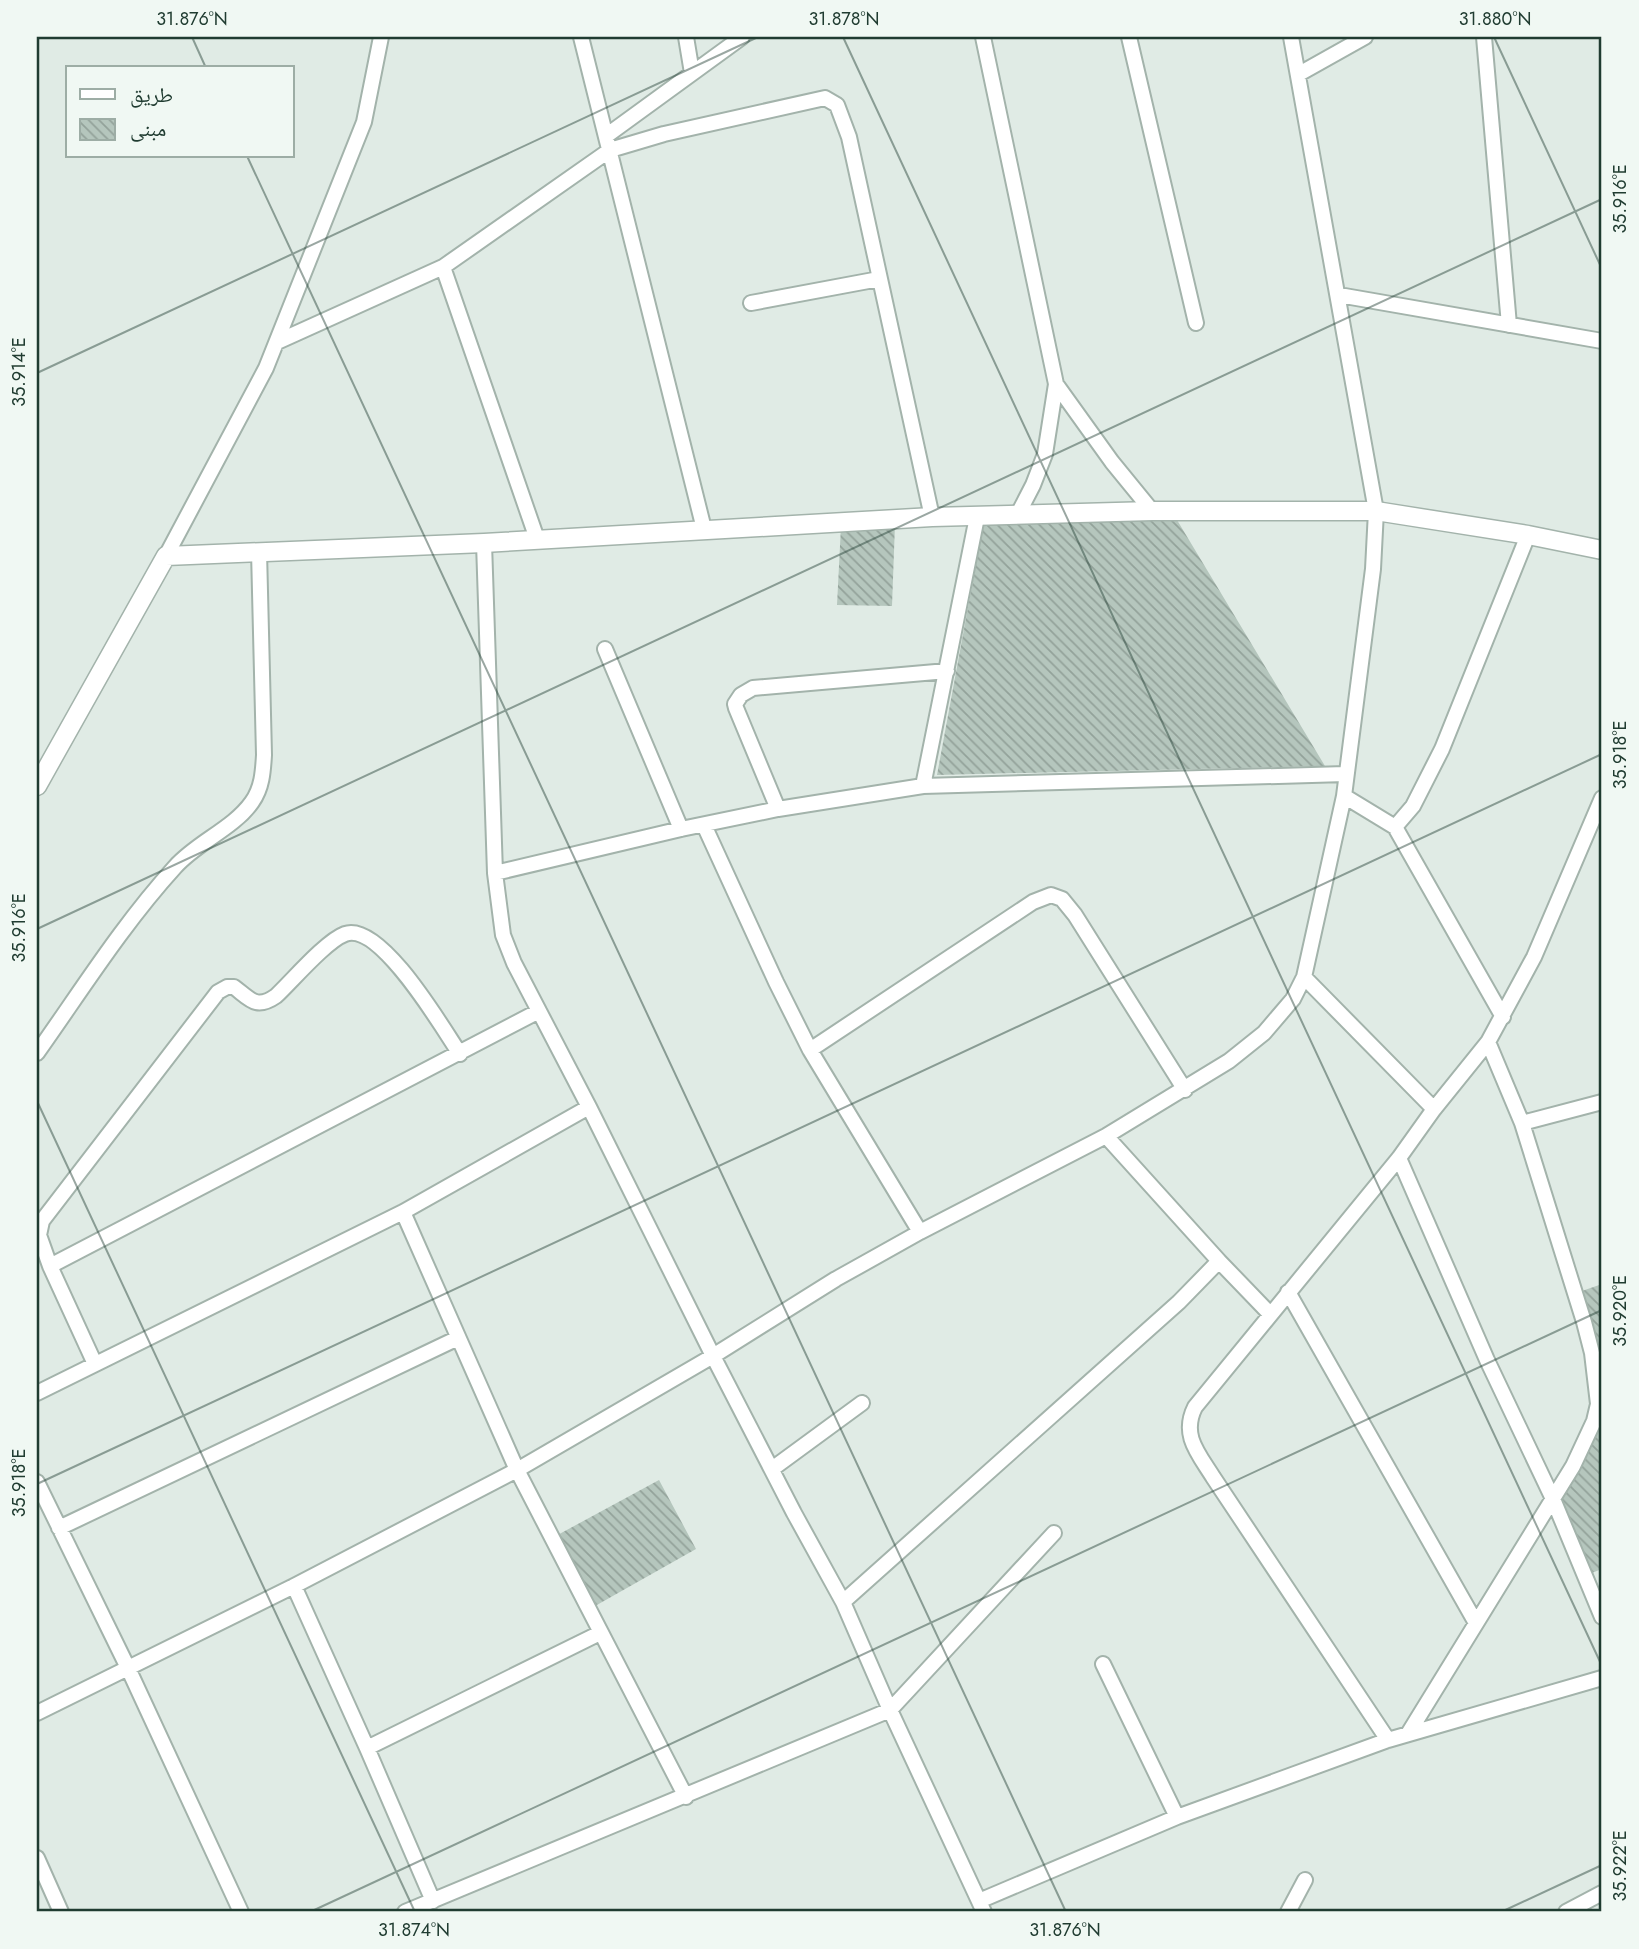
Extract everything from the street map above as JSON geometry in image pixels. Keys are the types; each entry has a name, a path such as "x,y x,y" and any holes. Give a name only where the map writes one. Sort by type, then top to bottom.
{"street":[{"path":"37,786 257,389 364,122 381,37"},
{"path":"581,37 704,529"},
{"path":"686,37 692,73"},
{"path":"277,342 443,267 608,143 692,73 742,37"},
{"path":"984,37 1056,384 1045,454 1017,516"},
{"path":"1129,37 1196,323"},
{"path":"37,1713 294,1586 517,1470 713,1356 836,1279 920,1232 1106,1136 1229,1061 1265,1033 1293,999 1304,977 1344,796 1373,569 1376,511 1292,37"},
{"path":"1299,74 1365,37"},
{"path":"1484,37 1508,325"},
{"path":"608,143 664,134 813,99 825,98 832,101 842,114 849,137 932,517"},
{"path":"443,267 537,539"},
{"path":"751,303 879,279"},
{"path":"1339,295 1602,341"},
{"path":"1056,384 1111,462 1152,511"},
{"path":"166,556 484,543 932,517 1152,511 1376,511 1528,535 1602,550"},
{"path":"923,786 977,517"},
{"path":"1395,827 1413,806 1442,749 1528,535"},
{"path":"484,543 495,873 503,935 514,963 713,1356 843,1602 982,1907 1177,1817 1388,1740 1602,1678"},
{"path":"37,1053 165,878 185,856 244,811 259,791 263,778 264,755 259,551"},
{"path":"605,649 681,829"},
{"path":"778,809 736,708 735,704 741,695 753,688 947,671"},
{"path":"495,873 778,809 923,786 1345,774"},
{"path":"1344,796 1395,827 1503,1017"},
{"path":"1388,1740 1213,1477 1191,1437 1188,1425 1195,1407 1399,1158 1488,1042 1534,957 1602,798"},
{"path":"704,825 810,1050 920,1232"},
{"path":"810,1050 1033,902 1051,895 1062,899 1076,915 1185,1090"},
{"path":"94,1364 39,1235 47,1213 214,995 234,986 253,1001 266,1002 276,996 342,934 364,934 381,946 414,986 460,1054"},
{"path":"1304,977 1434,1109"},
{"path":"50,1266 539,1011"},
{"path":"1408,1734 1587,1440 1598,1404 1597,1381 1584,1322 1522,1124 1488,1042"},
{"path":"1522,1124 1602,1102"},
{"path":"37,1393 403,1212 589,1107"},
{"path":"1106,1136 1270,1314"},
{"path":"1399,1158 1487,1360 1553,1499 1602,1617"},
{"path":"403,1212 517,1470 686,1797"},
{"path":"843,1602 1179,1303 1219,1261"},
{"path":"1289,1292 1476,1623"},
{"path":"59,1528 458,1338"},
{"path":"772,1469 862,1404"},
{"path":"37,1482 128,1668 241,1912"},
{"path":"405,1912 890,1710 1054,1533"},
{"path":"294,1586 433,1901"},
{"path":"367,1748 600,1633"},
{"path":"1103,1664 1177,1817"},
{"path":"37,1858 61,1912"},
{"path":"1288,1912 1306,1880"},
{"path":"1566,1912 1602,1893"}],"building":[{"path":"1174,515 1325,766 937,775 984,521"},
{"path":"895,524 892,606 837,605 841,526"},
{"path":"1602,1284 1602,1369 1601,1369 1582,1291"},
{"path":"1601,1397 1602,1569 1589,1574 1557,1498 1594,1437"},
{"path":"659,1480 696,1549 588,1610 552,1538"}]}
